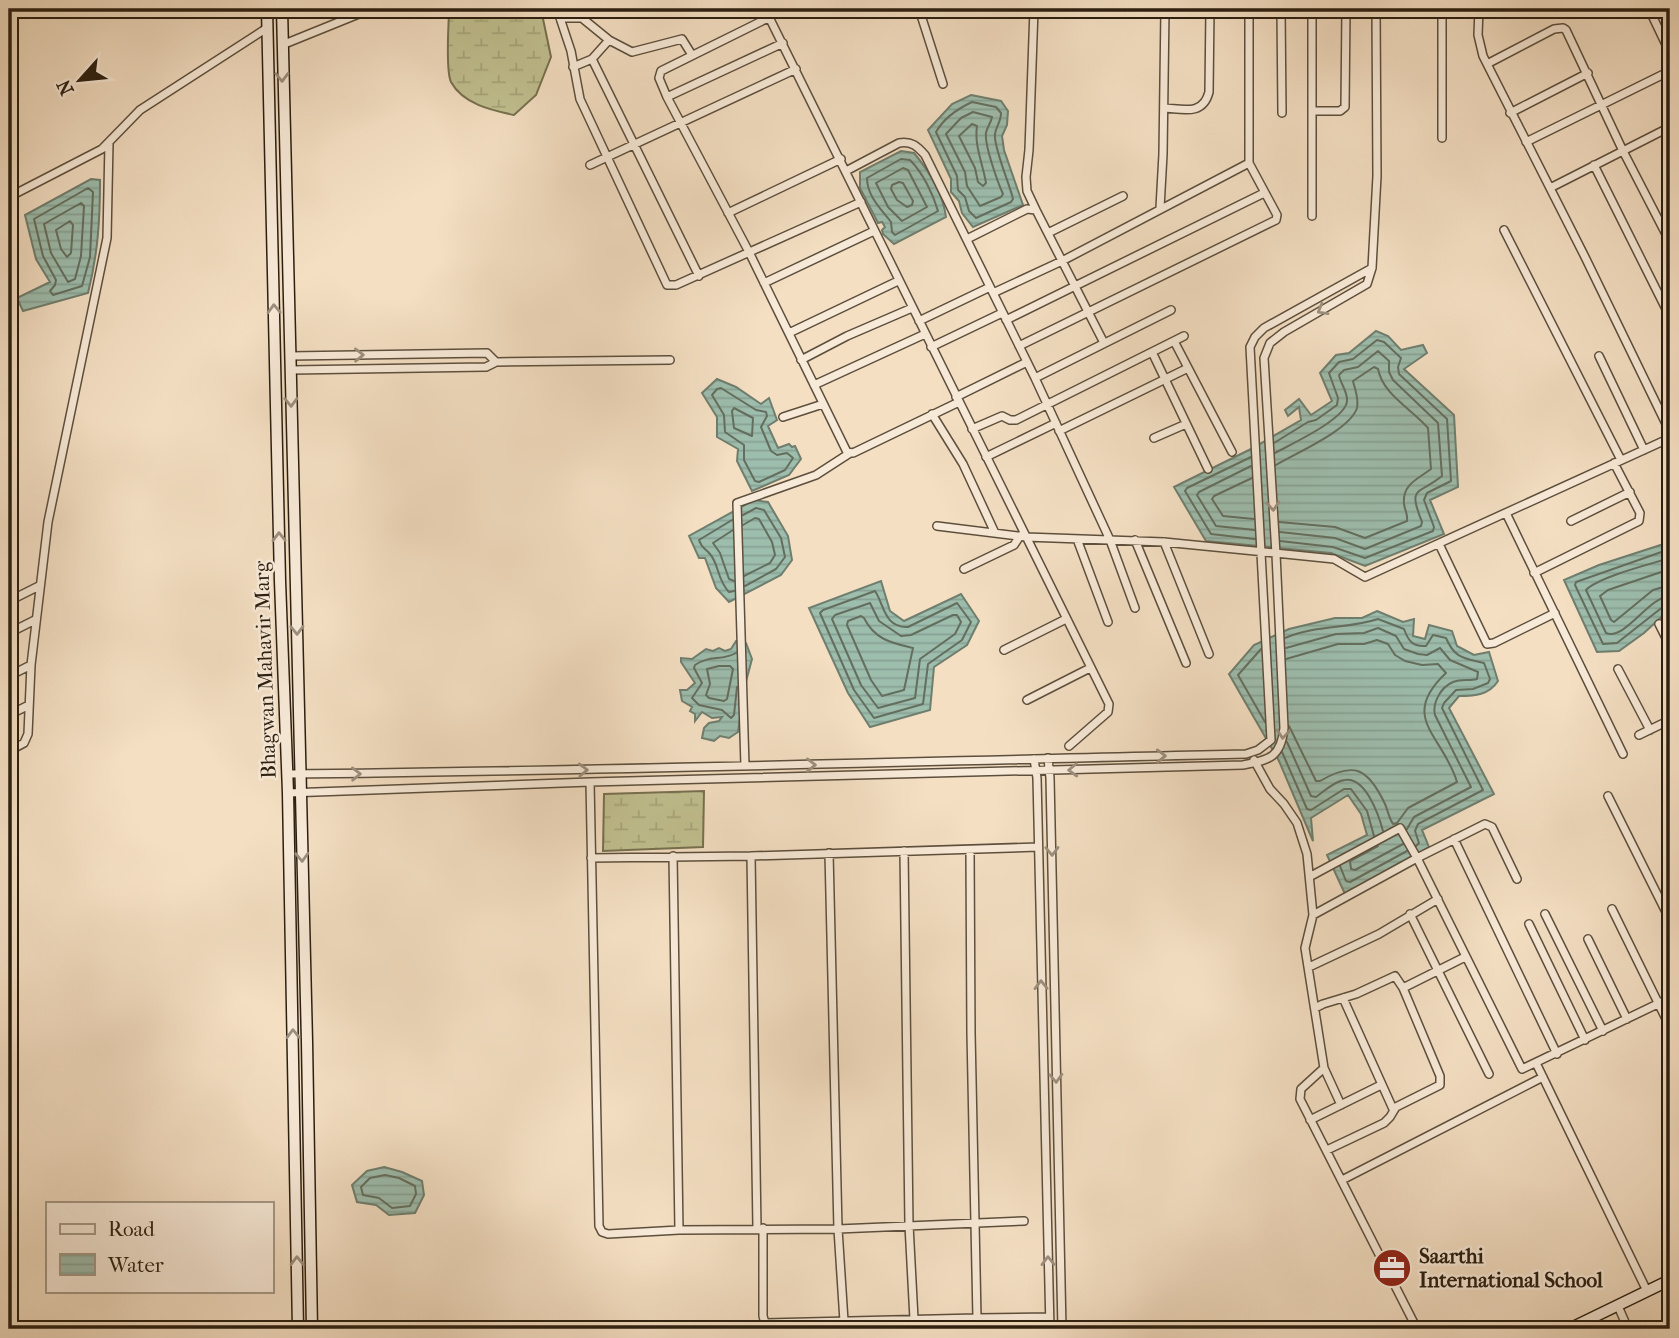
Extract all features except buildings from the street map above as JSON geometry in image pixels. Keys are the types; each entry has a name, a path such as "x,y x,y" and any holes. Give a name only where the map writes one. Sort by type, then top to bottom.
{"main road":[{"name":"Bhagwan Mahavir Marg","path":"267,9 280,581 288,774 298,1329"},
{"name":"Bhagwan Mahavir Marg","path":"282,9 312,1329"},
{"path":"1569,1329 1670,1280"}],"street":[{"path":"282,45 371,9"},
{"path":"557,9 571,51 580,99 667,285 673,286 699,276 861,202"},
{"path":"765,9 1109,708 1108,712 1069,746"},
{"path":"919,9 943,84"},
{"path":"1034,9 1027,191 1104,343"},
{"path":"1160,208 1165,9"},
{"path":"1164,108 1194,109 1207,102 1210,9"},
{"path":"1019,346 1277,218 1249,163 1249,9"},
{"path":"1281,9 1282,113"},
{"path":"1312,9 1312,216"},
{"path":"1313,111 1340,111 1345,107 1346,9"},
{"path":"288,793 590,782 1243,765 1269,758 1282,745 1284,728 1265,351 1270,343 1284,332 1367,284 1372,268 1377,176 1376,9"},
{"path":"1442,9 1442,138"},
{"path":"1479,9 1479,42 1487,64 1670,432"},
{"path":"1649,9 1670,53"},
{"path":"770,17 661,71 659,78 749,252 844,449 850,453"},
{"path":"560,18 582,18 609,40 632,52 682,39 692,55"},
{"path":"9,197 79,162 109,143 140,110 267,27"},
{"path":"1487,64 1554,29 1563,28 1570,37 1623,151 1670,242"},
{"path":"573,67 592,59 609,40"},
{"path":"667,97 783,43"},
{"path":"592,59 699,276"},
{"path":"590,165 796,69"},
{"path":"1526,142 1670,71"},
{"path":"1510,113 1588,74"},
{"path":"1550,188 1669,131"},
{"path":"9,751 27,739 35,620 51,509 107,238 109,143"},
{"path":"846,171 900,143 915,145 925,155 1058,427 1110,540 1135,608"},
{"path":"728,213 841,159"},
{"path":"919,321 1062,261 1249,163"},
{"path":"1594,165 1670,317"},
{"path":"931,347 1076,286 1264,193"},
{"path":"1048,233 1123,196"},
{"path":"967,239 1027,209 1036,210"},
{"path":"1504,230 1618,461 1640,513 1639,521 1534,573"},
{"path":"764,283 874,232"},
{"path":"288,774 506,772 1034,759 1258,750 1271,740 1250,347 1264,328 1372,268"},
{"path":"789,333 898,281"},
{"path":"801,360 847,336 912,308"},
{"path":"1035,378 1171,310"},
{"path":"814,385 925,334"},
{"path":"972,429 1002,416 1016,420 1184,336"},
{"path":"1174,341 1232,452"},
{"path":"1152,352 1208,469"},
{"path":"290,356 486,353 496,362"},
{"path":"1599,356 1644,450"},
{"path":"291,370 486,367 496,362 670,360"},
{"path":"745,766 737,503 816,475 850,453 932,414 1027,362"},
{"path":"986,457 1188,368"},
{"path":"783,417 823,404"},
{"path":"932,414 963,464 995,533"},
{"path":"1154,438 1186,424"},
{"path":"937,526 1023,537 1164,542 1334,559 1365,577 1670,438"},
{"path":"1571,521 1630,492"},
{"path":"1506,513 1623,754"},
{"path":"964,569 1014,545 1023,537"},
{"path":"1077,539 1108,622"},
{"path":"1135,540 1186,663"},
{"path":"1164,542 1209,654"},
{"path":"1439,544 1487,644 1555,613"},
{"path":"9,601 39,586"},
{"path":"1004,650 1066,619"},
{"path":"9,633 35,620"},
{"path":"1659,624 1670,646"},
{"path":"9,676 31,665"},
{"path":"1027,700 1090,668"},
{"path":"1618,669 1650,730"},
{"path":"9,715 29,705"},
{"path":"1639,735 1670,720"},
{"path":"1251,752 1270,789 1297,823 1307,854 1313,915 1306,948 1324,1068 1341,1105"},
{"path":"1048,758 1062,1329"},
{"path":"1034,759 1050,1329"},
{"path":"590,782 600,1229 608,1234 760,1228 838,1229 1024,1221"},
{"path":"1608,796 1668,908 1670,920"},
{"path":"1313,915 1454,839 1489,824 1517,879"},
{"path":"1311,876 1396,829 1403,832 1519,1066 1525,1068 1557,1054 1670,998"},
{"path":"1454,839 1557,1054"},
{"path":"591,858 1038,848"},
{"path":"970,849 977,1318"},
{"path":"904,851 909,1225 915,1319"},
{"path":"829,853 838,1229 844,1321"},
{"path":"673,856 679,1230"},
{"path":"751,856 760,1228 765,1323 1049,1317"},
{"path":"1309,967 1379,934 1438,899"},
{"path":"1612,909 1670,1027"},
{"path":"1410,914 1489,1074"},
{"path":"1545,914 1603,1031"},
{"path":"1529,924 1585,1040"},
{"path":"1588,939 1627,1019"},
{"path":"1403,988 1465,957"},
{"path":"1315,1008 1395,976 1403,988 1442,1082 1393,1109 1384,1123 1326,1150"},
{"path":"1343,998 1393,1109"},
{"path":"1536,1063 1647,1291"},
{"path":"1324,1068 1301,1089 1300,1099 1417,1329"},
{"path":"1342,1180 1543,1077"},
{"path":"1310,1120 1381,1085"},
{"path":"1618,1306 1628,1329"}],"green space":[{"path":"449,9 539,9 551,57 536,95 514,115 470,101 456,90 451,82 448,57"},
{"path":"704,791 703,847 603,851 604,794"}],"water":[{"path":"971,95 1001,101 1008,111 1007,125 1002,136 1004,150 1023,205 973,227 951,192 951,179 928,130 952,104"},
{"path":"901,151 914,153 925,167 939,191 946,217 894,244 883,234 885,227 882,222 878,223 860,188 860,172"},
{"path":"91,179 100,180 100,209 88,293 23,311 17,298 50,282 36,259 25,215"},
{"path":"1376,331 1388,336 1401,350 1423,345 1427,353 1404,369 1454,415 1458,487 1430,500 1444,534 1365,566 1331,553 1206,541 1174,487 1251,449 1301,420 1299,407 1288,416 1285,410 1299,399 1311,415 1332,401 1320,373 1336,355 1349,353"},
{"path":"717,379 736,387 761,404 769,398 777,420 768,426 778,448 789,444 795,446 801,459 789,475 752,491 737,461 738,449 717,437 717,417 702,393"},
{"path":"754,500 768,502 788,536 792,560 781,575 729,602 716,588 705,558 699,558 689,536"},
{"path":"1670,542 1670,609 1619,651 1597,652 1564,580 1599,565"},
{"path":"881,581 890,611 904,621 961,594 979,621 967,645 934,667 930,710 870,727 848,693 809,608"},
{"path":"1377,611 1403,622 1414,619 1413,636 1425,639 1429,625 1452,631 1457,646 1474,655 1489,652 1498,681 1481,694 1459,696 1449,708 1494,794 1422,830 1429,847 1345,894 1327,855 1367,835 1361,814 1348,795 1311,818 1313,841 1279,761 1229,674 1254,645 1289,629 1335,618 1362,618"},
{"path":"736,641 746,643 752,659 744,689 738,732 729,738 720,736 714,741 702,738 704,728 722,717 712,718 702,712 695,721 695,714 690,711 692,707 682,701 680,690 687,690 695,683 681,658 692,659 706,649 713,651 719,648 725,651 731,649"},
{"path":"384,1167 422,1181 424,1195 415,1213 389,1215 376,1205 357,1202 352,1185 367,1171"}],"place":[{"name":"Saarthi International School","path":"1392,1268"}]}
